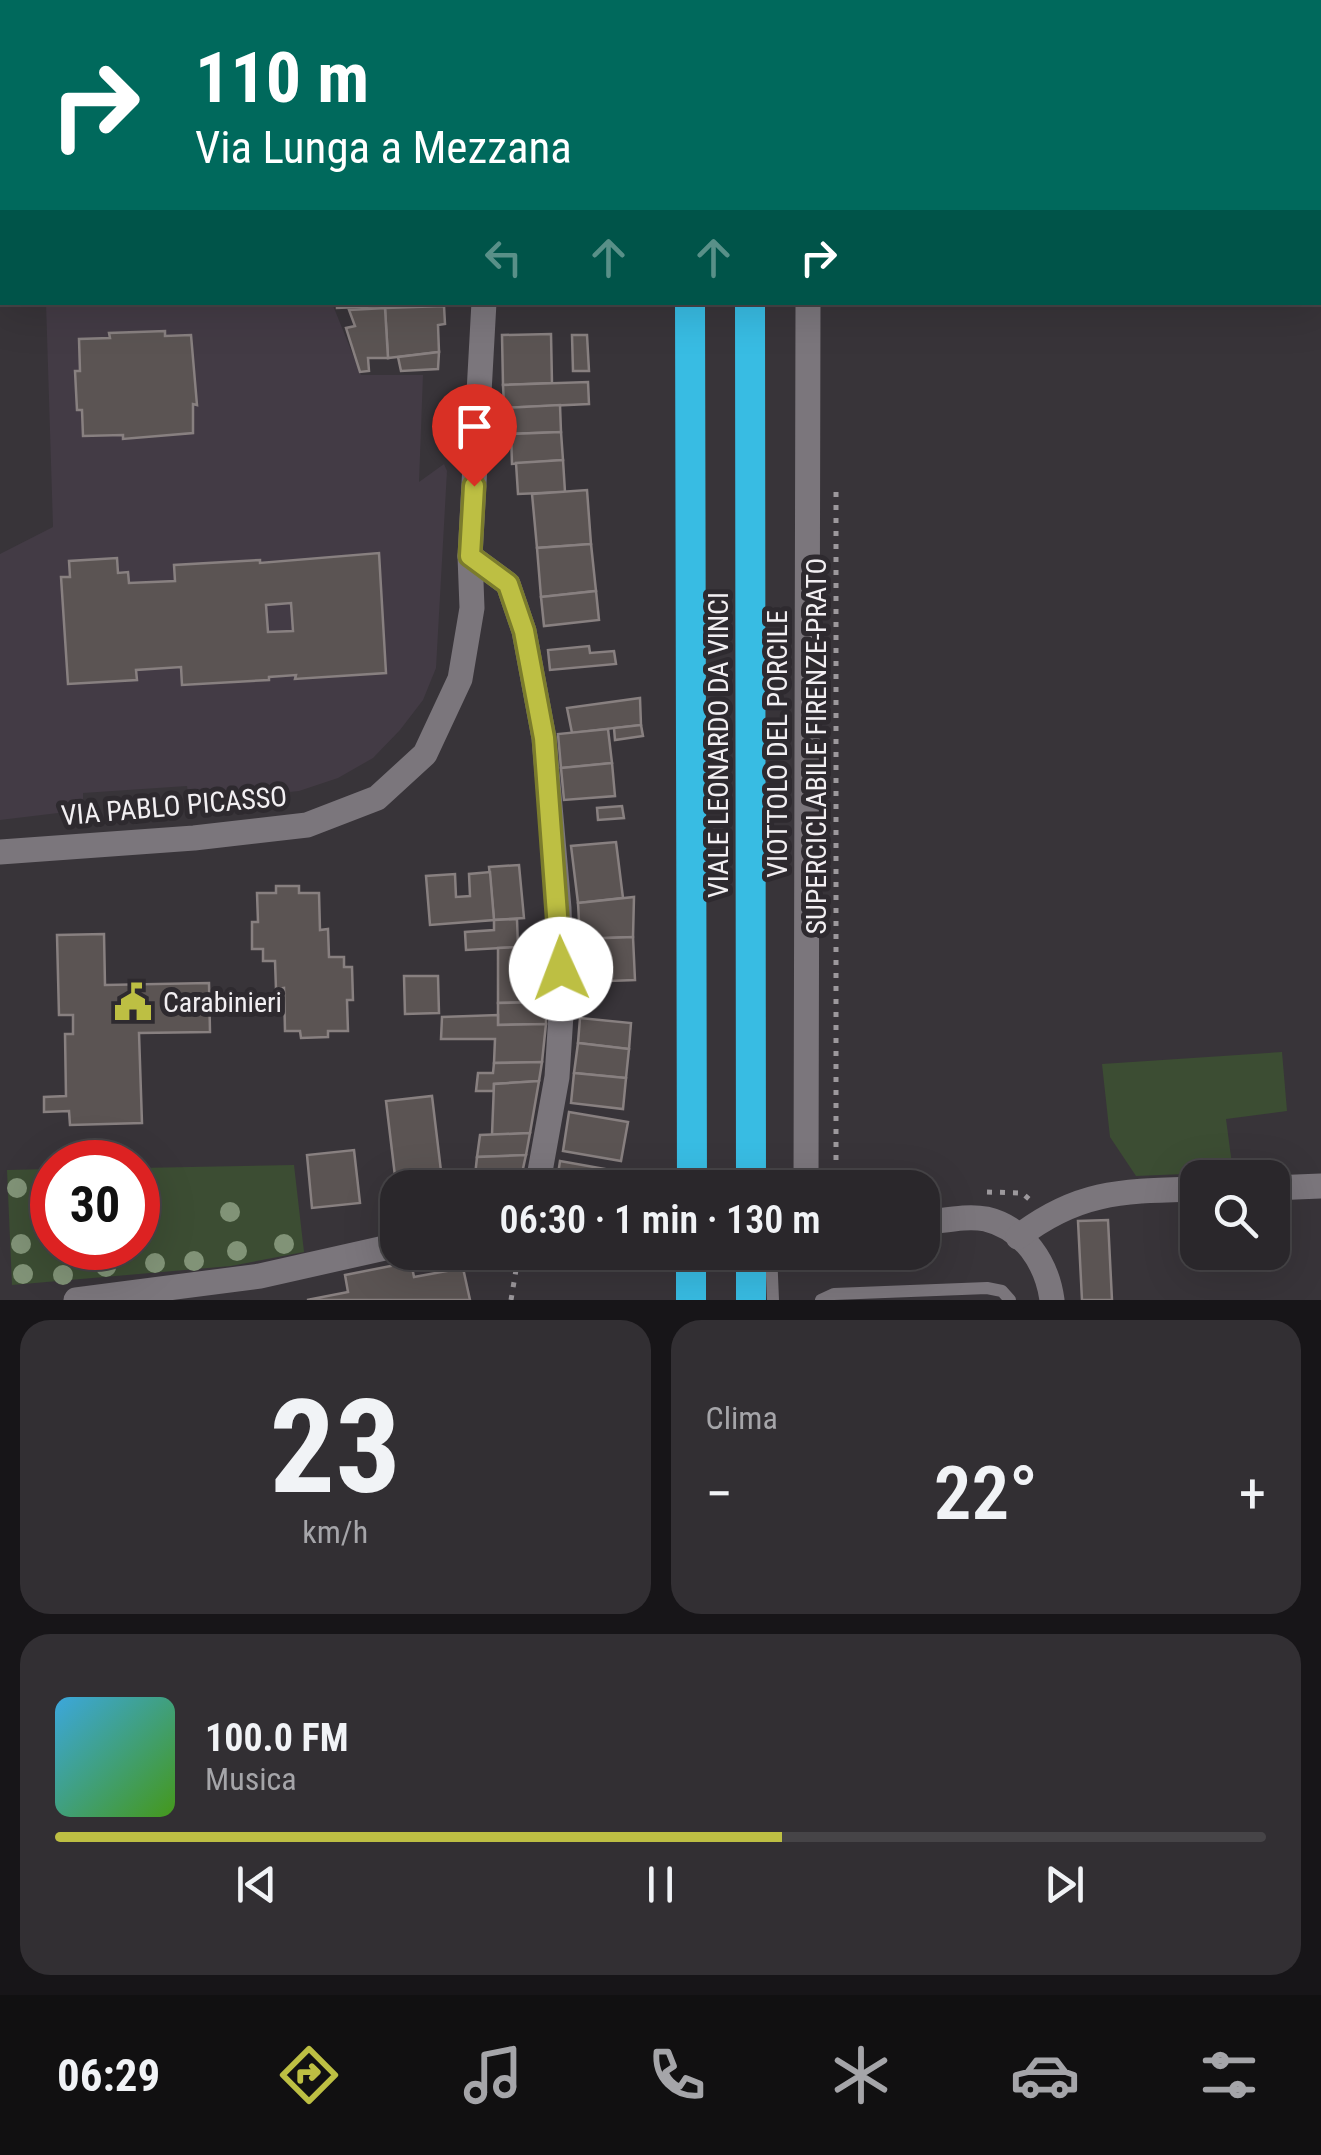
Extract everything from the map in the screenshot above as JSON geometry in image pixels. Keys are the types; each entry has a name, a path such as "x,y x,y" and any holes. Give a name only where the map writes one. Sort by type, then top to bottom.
{"highway":[{"name":"VIALE LEONARDO DA VINCI","path":"690,305 692,1170"},
{"name":"VIALE LEONARDO DA VINCI","path":"750,305 752,1170"},
{"path":"691,1300 692,1270"},
{"path":"751,1270 751,1300"}],"street":[{"name":"VIA PABLO PICASSO","path":"0,852 194,838 307,825 377,798 425,754 460,679 472,608 470,556 484,305"},
{"name":"VIOTTOLO DEL PORCILE","path":"806,1170 808,305"},
{"path":"470,556 508,584 524,631 544,738 559,908 562,999 557,1077 541,1170"},
{"path":"1290,1187 1321,1186"},
{"path":"1018,1236 1054,1211 1113,1192 1180,1190"},
{"path":"940,1222 984,1219 1018,1236 1045,1269 1052,1300"},
{"path":"76,1300 260,1276 380,1249"}],"lane":[{"path":"772,1270 773,1300"},
{"path":"821,1300 834,1294 987,1288 1002,1291 1010,1300"}],"path":[{"name":"SUPERCICLABILE FIRENZE-PRATO","path":"836,479 836,1170"},
{"path":"511,1300 516,1270"}],"shaded area":[{"path":"46,305 333,305 361,375 423,375 419,482 444,464 447,471 436,668 423,700 373,758 338,778 299,791 189,802 187,786 83,793 83,810 0,820 0,554 53,527"}],"green space":[{"path":"1282,1052 1287,1111 1226,1119 1231,1160 1180,1160 1180,1174 1136,1176 1110,1137 1102,1064"},
{"path":"294,1165 304,1252 231,1266 12,1285 7,1170 30,1169 30,1270 160,1270 160,1168"}],"building":[{"path":"337,305 384,305 384,306"},
{"path":"444,306 445,324 438,325 439,352 388,358 385,308"},
{"path":"385,308 388,358 368,358 369,371 360,372 346,328 355,326 349,310"},
{"path":"165,331 165,336 191,335 197,405 193,404 193,433 123,439 123,435 83,436 75,371 80,371 79,339 110,338 109,333"},
{"path":"551,334 552,383 503,385 502,335"},
{"path":"572,335 587,335 589,371 573,371"},
{"path":"439,352 438,369 401,371 398,357"},
{"path":"588,382 589,404 504,408 503,385"},
{"path":"560,405 561,432 506,434 504,408"},
{"path":"561,432 563,460 512,464 511,434"},
{"path":"563,460 565,492 518,494 516,463"},
{"path":"587,490 591,544 537,548 532,494"},
{"path":"591,544 596,591 541,597 537,548"},
{"path":"379,553 386,673 295,679 296,675 182,685 181,667 136,670 137,680 68,684 61,577 70,577 69,561 117,558 118,573 128,572 129,583 175,581 174,565 260,563","holes":["291,603 293,631 268,632 266,605"]},
{"path":"596,591 599,620 544,626 541,597"},
{"path":"589,646 590,653 614,651 616,664 550,670 548,650"},
{"path":"640,698 641,725 572,733 567,708"},
{"path":"641,725 643,736 615,740 614,728"},
{"path":"608,729 612,763 561,768 558,734"},
{"path":"612,763 615,796 564,800 561,768"},
{"path":"622,806 624,818 598,820 597,808"},
{"path":"616,842 623,898 578,903 571,846"},
{"path":"519,865 524,918 494,920 489,867"},
{"path":"490,872 494,920 430,925 426,876 455,874 456,897 470,896 469,874"},
{"path":"276,886 299,886 299,893 319,893 320,930 328,929 329,957 344,957 344,967 352,967 353,1000 347,1000 348,1031 301,1038 300,1031 285,1031 284,988 276,989 275,961 263,961 263,949 252,949 252,922 258,922 257,893 276,893"},
{"path":"634,897 633,937 580,939 578,903"},
{"path":"517,919 518,947 466,950 465,932 494,930 494,920"},
{"path":"104,934 105,985 209,983 210,1032 139,1033 142,1123 70,1125 69,1111 44,1112 44,1097 66,1096 65,1034 73,1034 73,1015 59,1015 57,935"},
{"path":"633,937 635,980 581,982 580,939"},
{"path":"545,946 546,1002 498,1003 498,948"},
{"path":"404,976 438,976 439,1013 405,1014"},
{"path":"546,1002 546,1024 498,1025 498,1003"},
{"path":"498,1015 498,1025 546,1024 542,1062 494,1063 495,1039 441,1039 442,1017"},
{"path":"580,1018 631,1023 629,1049 578,1043"},
{"path":"578,1043 629,1049 626,1078 574,1073"},
{"path":"542,1062 539,1081 494,1084 494,1091 476,1091 478,1073 493,1073 494,1063"},
{"path":"574,1073 626,1078 623,1109 571,1103"},
{"path":"539,1081 530,1133 492,1135 494,1084"},
{"path":"432,1096 441,1170 394,1170 386,1101"},
{"path":"569,1112 628,1122 621,1161 563,1151"},
{"path":"530,1133 526,1155 477,1157 480,1135"},
{"path":"354,1150 360,1203 312,1208 307,1155"},
{"path":"526,1155 523,1170 476,1170 477,1157"},
{"path":"560,1161 605,1169 605,1170 559,1170"},
{"path":"1108,1220 1112,1300 1082,1300 1078,1221"},
{"path":"380,1268 413,1270 414,1277 463,1270 470,1300 307,1300 348,1292 345,1275"}],"place":[{"name":"Carabinieri","path":"133,1002"}],"route":[{"path":"474,486 470,556 508,584 524,631 544,738 561,969"}]}
